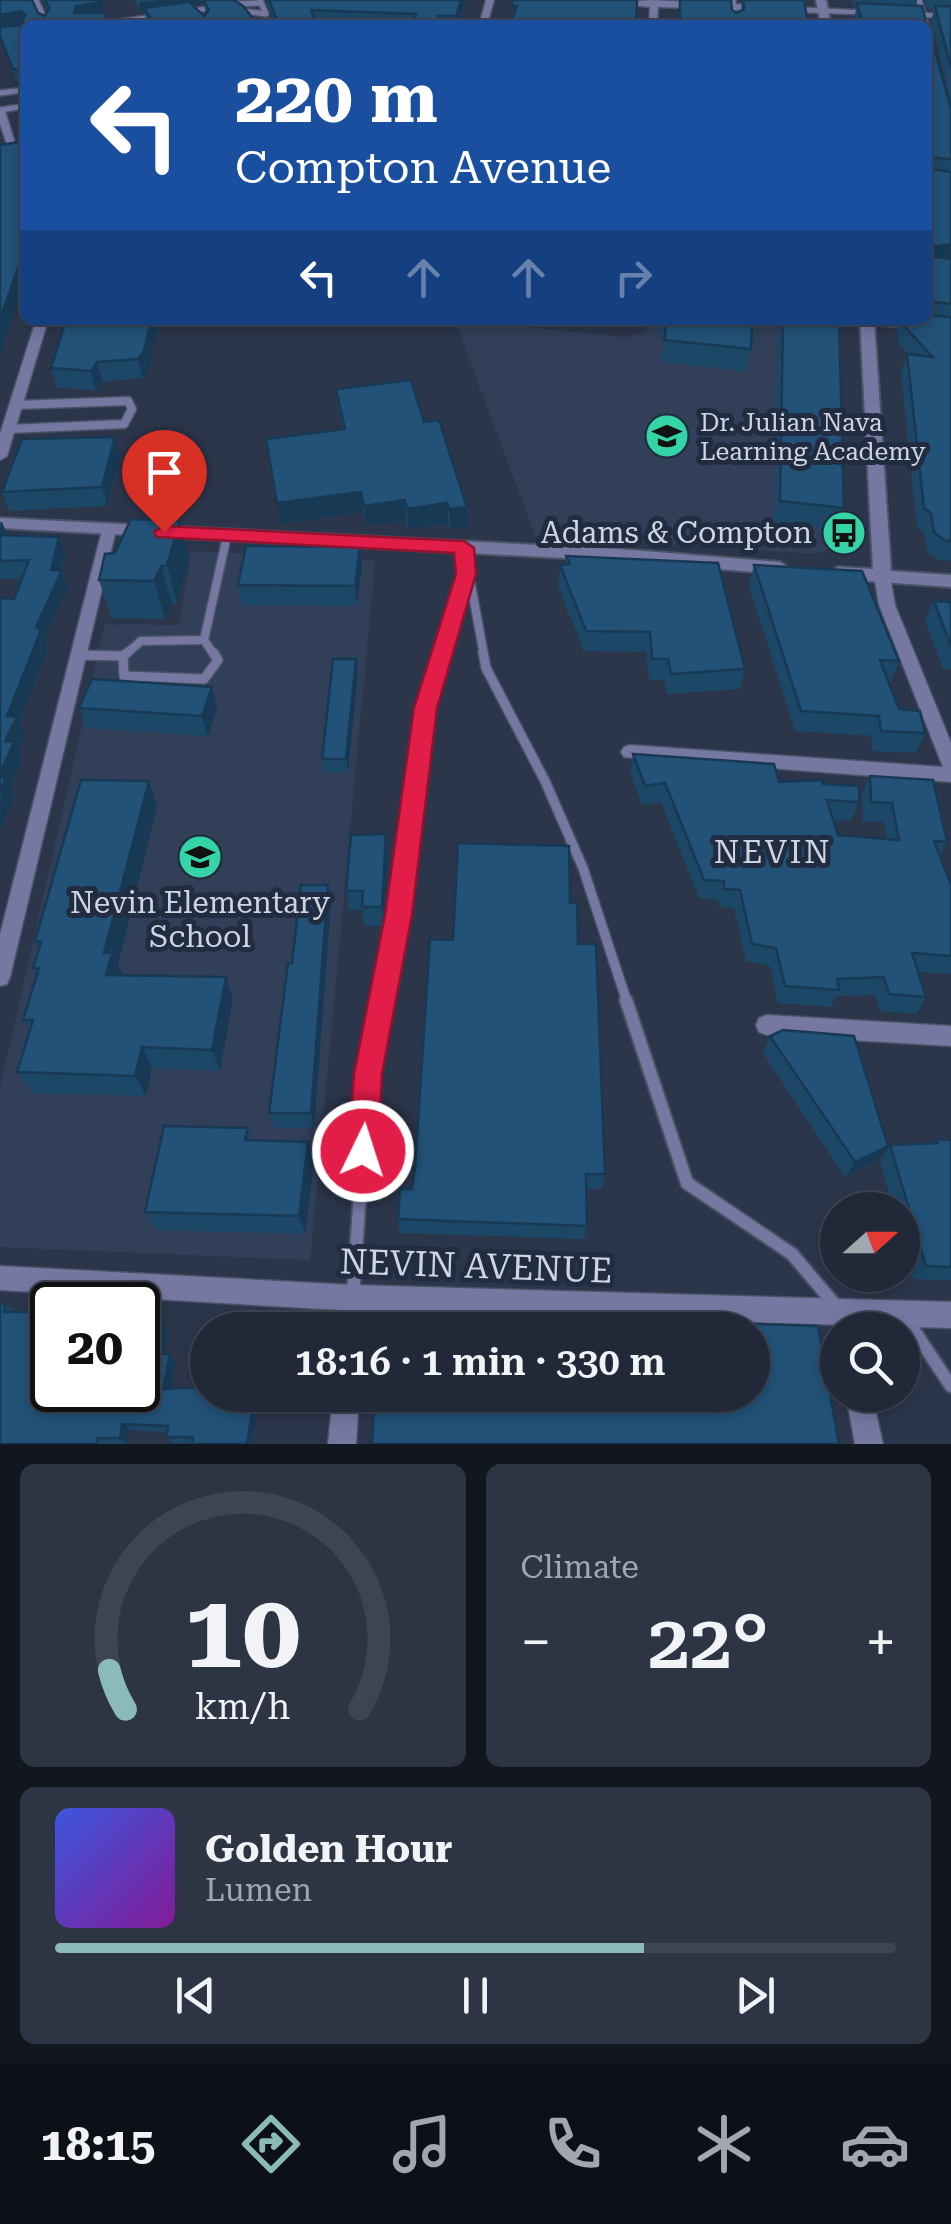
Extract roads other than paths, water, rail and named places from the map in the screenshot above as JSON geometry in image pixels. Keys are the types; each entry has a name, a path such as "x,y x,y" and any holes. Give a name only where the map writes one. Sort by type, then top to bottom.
{"street":[{"path":"609,2 822,5 925,20 951,16"},
{"path":"140,20 231,3"},
{"path":"0,110 20,153 0,156"},
{"path":"0,456 40,325"},
{"path":"867,325 882,576 887,604 951,765"},
{"path":"0,523 464,548 951,581"},
{"path":"0,977 109,530"},
{"path":"630,752 951,775"},
{"path":"767,1024 951,1036"},
{"name":"NEVIN AVENUE","path":"0,1278 820,1320"},
{"path":"352,1312 353,1298"},
{"name":"NEVIN AVENUE","path":"920,1314 951,1315"},
{"path":"342,1444 345,1412"},
{"path":"862,1412 869,1444"}],"lane":[{"path":"919,0 925,20"},
{"path":"261,1 266,14 247,15 231,3 261,1"},
{"path":"911,325 920,326"},
{"path":"9,429 124,424 132,409 128,401 16,405"},
{"path":"123,656 124,676 204,679 218,660 204,640 227,536"},
{"path":"464,548 486,668 544,780 582,868 687,1183 792,1254 837,1312"},
{"path":"353,1298 368,1074 398,915 426,708 466,574"},
{"path":"77,655 123,656 141,642 204,640"},
{"path":"920,1340 951,1386"}],"place":[{"name":"Dr. Julian Nava Learning Academy","path":"667,436"},
{"name":"Adams & Compton","path":"844,533"},
{"name":"Nevin Elementary School","path":"200,857"}],"district":[{"name":"NEVIN","path":"773,852"}]}
